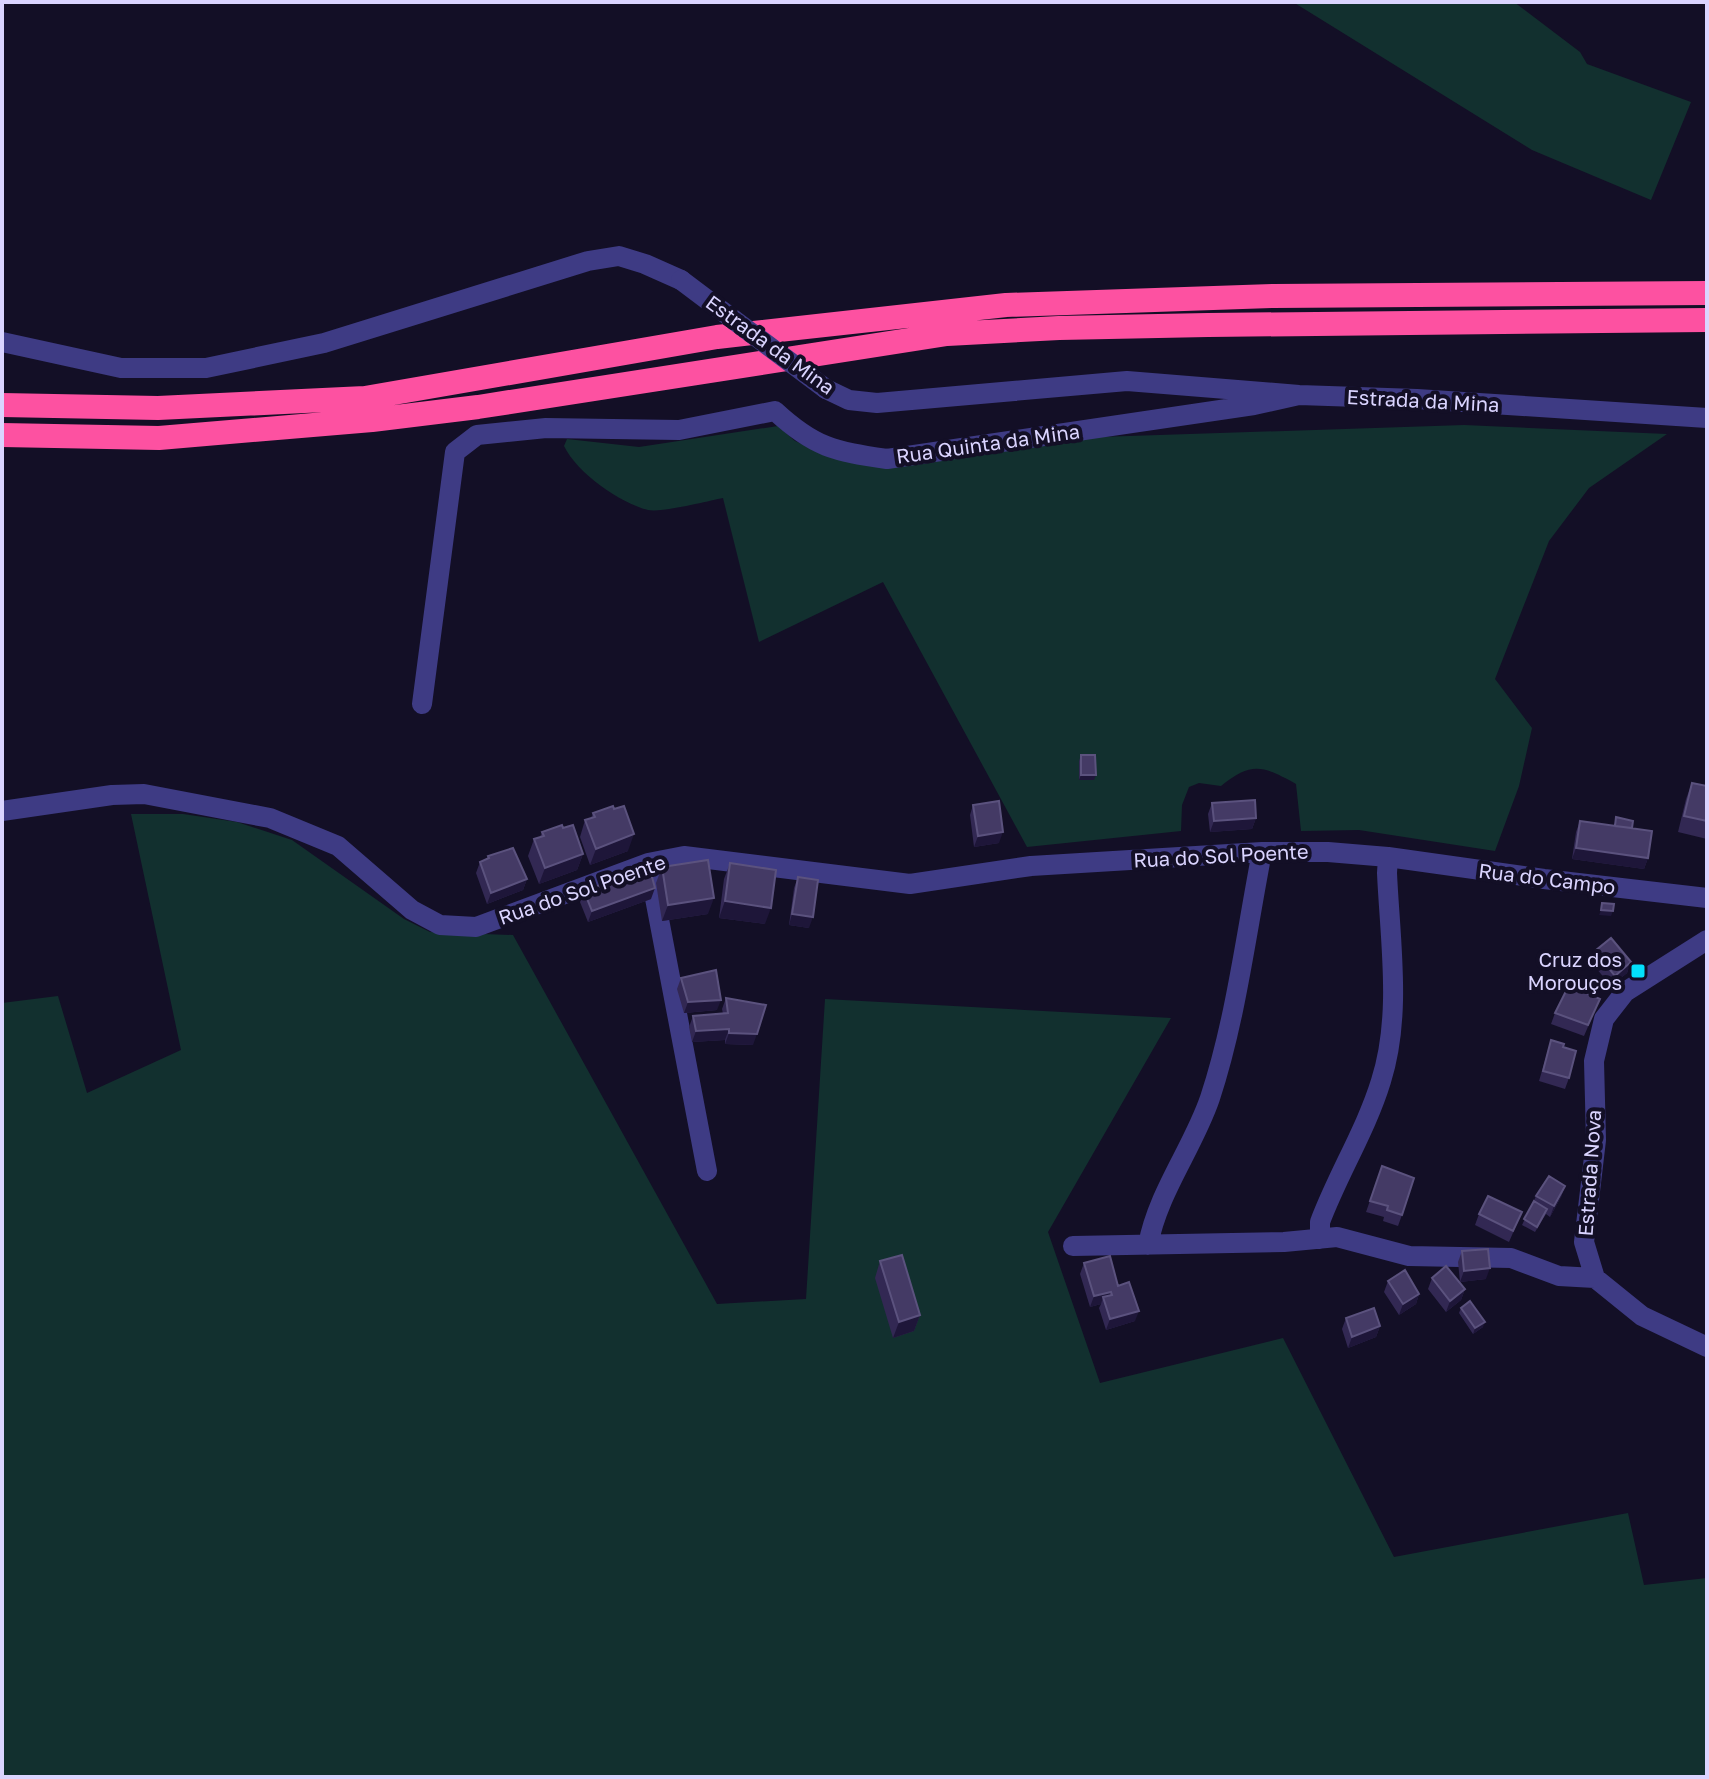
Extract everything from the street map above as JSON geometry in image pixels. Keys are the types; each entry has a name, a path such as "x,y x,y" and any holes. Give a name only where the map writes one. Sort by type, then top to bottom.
{"highway":[{"path":"2,405 158,408 365,398 717,337 1006,305 1273,296 1707,293"},
{"path":"2,435 159,438 358,421 478,407 947,334 1208,325 1707,320"}],"street":[{"name":"Estrada da Mina","path":"2,342 121,368 206,368 324,343 588,261 619,256 681,280 826,389 849,400 877,403 1127,381 1299,395 1417,399 1707,418"},
{"name":"Rua Quinta da Mina","path":"422,704 455,452 477,435 546,428 679,430 775,411 801,435 838,452 887,459 1254,405 1299,395"},
{"name":"Rua do Sol Poente","path":"2,811 112,795 144,794 270,818 338,846 412,910 440,925 476,927 648,863 695,856 910,884 1031,866 1262,852 1328,852 1388,857"},
{"path":"1148,1245 1151,1229 1208,1103 1221,1062 1262,852"},
{"path":"1320,1239 1320,1222 1374,1102 1390,1048 1393,1016 1388,857"},
{"name":"Rua do Campo","path":"1388,857 1707,898"},
{"path":"648,863 707,1171"},
{"name":"Estrada Nova","path":"1595,1278 1584,1242 1596,1140 1594,1061 1604,1019 1625,992 1707,940"},
{"path":"1073,1246 1351,1239 1382,1251 1409,1256 1511,1258 1559,1276 1595,1278 1642,1316 1707,1347"}],"green space":[{"path":"1293,2 1514,2 1580,52 1587,64 1691,102 1651,200 1532,150"},
{"path":"1464,425 1667,434 1589,488 1549,541 1495,679 1532,728 1519,786 1495,851 1359,830 1301,831 1296,784 1275,773 1258,769 1241,773 1221,786 1199,783 1189,787 1182,805 1181,831 1027,847 883,582 759,642 723,498 648,510 600,486 564,446 567,439 639,447 778,426 795,441 835,459 1069,438"},
{"path":"131,814 183,814 237,822 292,840 404,919 430,932 513,935 717,1304 806,1299 825,999 1171,1018 1048,1232 1100,1383 1283,1338 1394,1557 1628,1513 1644,1585 1707,1578 1707,1777 2,1777 2,1003 58,996 87,1093 181,1050"}],"building":[{"path":"1081,755 1095,755 1096,775 1081,775"},
{"path":"1692,783 1707,786 1707,821 1684,816"},
{"path":"1255,800 1256,818 1214,821 1212,803"},
{"path":"999,801 1003,832 978,836 973,805"},
{"path":"613,806 614,809 624,806 634,834 596,849 585,820 595,817 593,813"},
{"path":"1616,817 1633,821 1632,828 1615,826"},
{"path":"1580,821 1652,831 1648,858 1576,848"},
{"path":"562,825 563,828 573,825 583,854 545,868 534,839 544,836 542,832"},
{"path":"513,848 527,879 491,893 480,862"},
{"path":"708,860 714,898 668,905 662,867"},
{"path":"730,863 776,870 771,908 725,901"},
{"path":"649,866 655,888 592,911 584,891"},
{"path":"798,877 818,880 813,917 792,914"},
{"path":"1602,903 1614,904 1613,911 1601,910"},
{"path":"1611,938 1631,962 1615,976 1595,951"},
{"path":"716,970 721,1000 688,1002 681,978"},
{"path":"1569,985 1600,999 1588,1025 1555,1013"},
{"path":"726,998 766,1005 757,1034 729,1033 729,1029 696,1031 693,1016 728,1013"},
{"path":"1551,1040 1576,1051 1569,1078 1543,1071"},
{"path":"1382,1166 1414,1178 1402,1215 1387,1210 1388,1206 1370,1201"},
{"path":"1549,1176 1565,1186 1554,1206 1536,1196"},
{"path":"1488,1196 1522,1212 1513,1231 1479,1214"},
{"path":"1534,1201 1547,1209 1537,1227 1524,1219"},
{"path":"1488,1249 1490,1268 1464,1271 1462,1251"},
{"path":"902,1255 920,1315 899,1322 880,1261"},
{"path":"1110,1256 1118,1286 1129,1282 1139,1311 1110,1319 1103,1297 1112,1295 1111,1292 1094,1296 1084,1263"},
{"path":"1446,1266 1465,1289 1450,1301 1432,1278"},
{"path":"1405,1270 1419,1294 1403,1304 1388,1281"},
{"path":"1470,1301 1485,1322 1475,1328 1461,1308"},
{"path":"1374,1308 1380,1326 1352,1337 1346,1318"}],"place":[{"name":"Cruz dos Morouços","path":"1638,971"}]}
